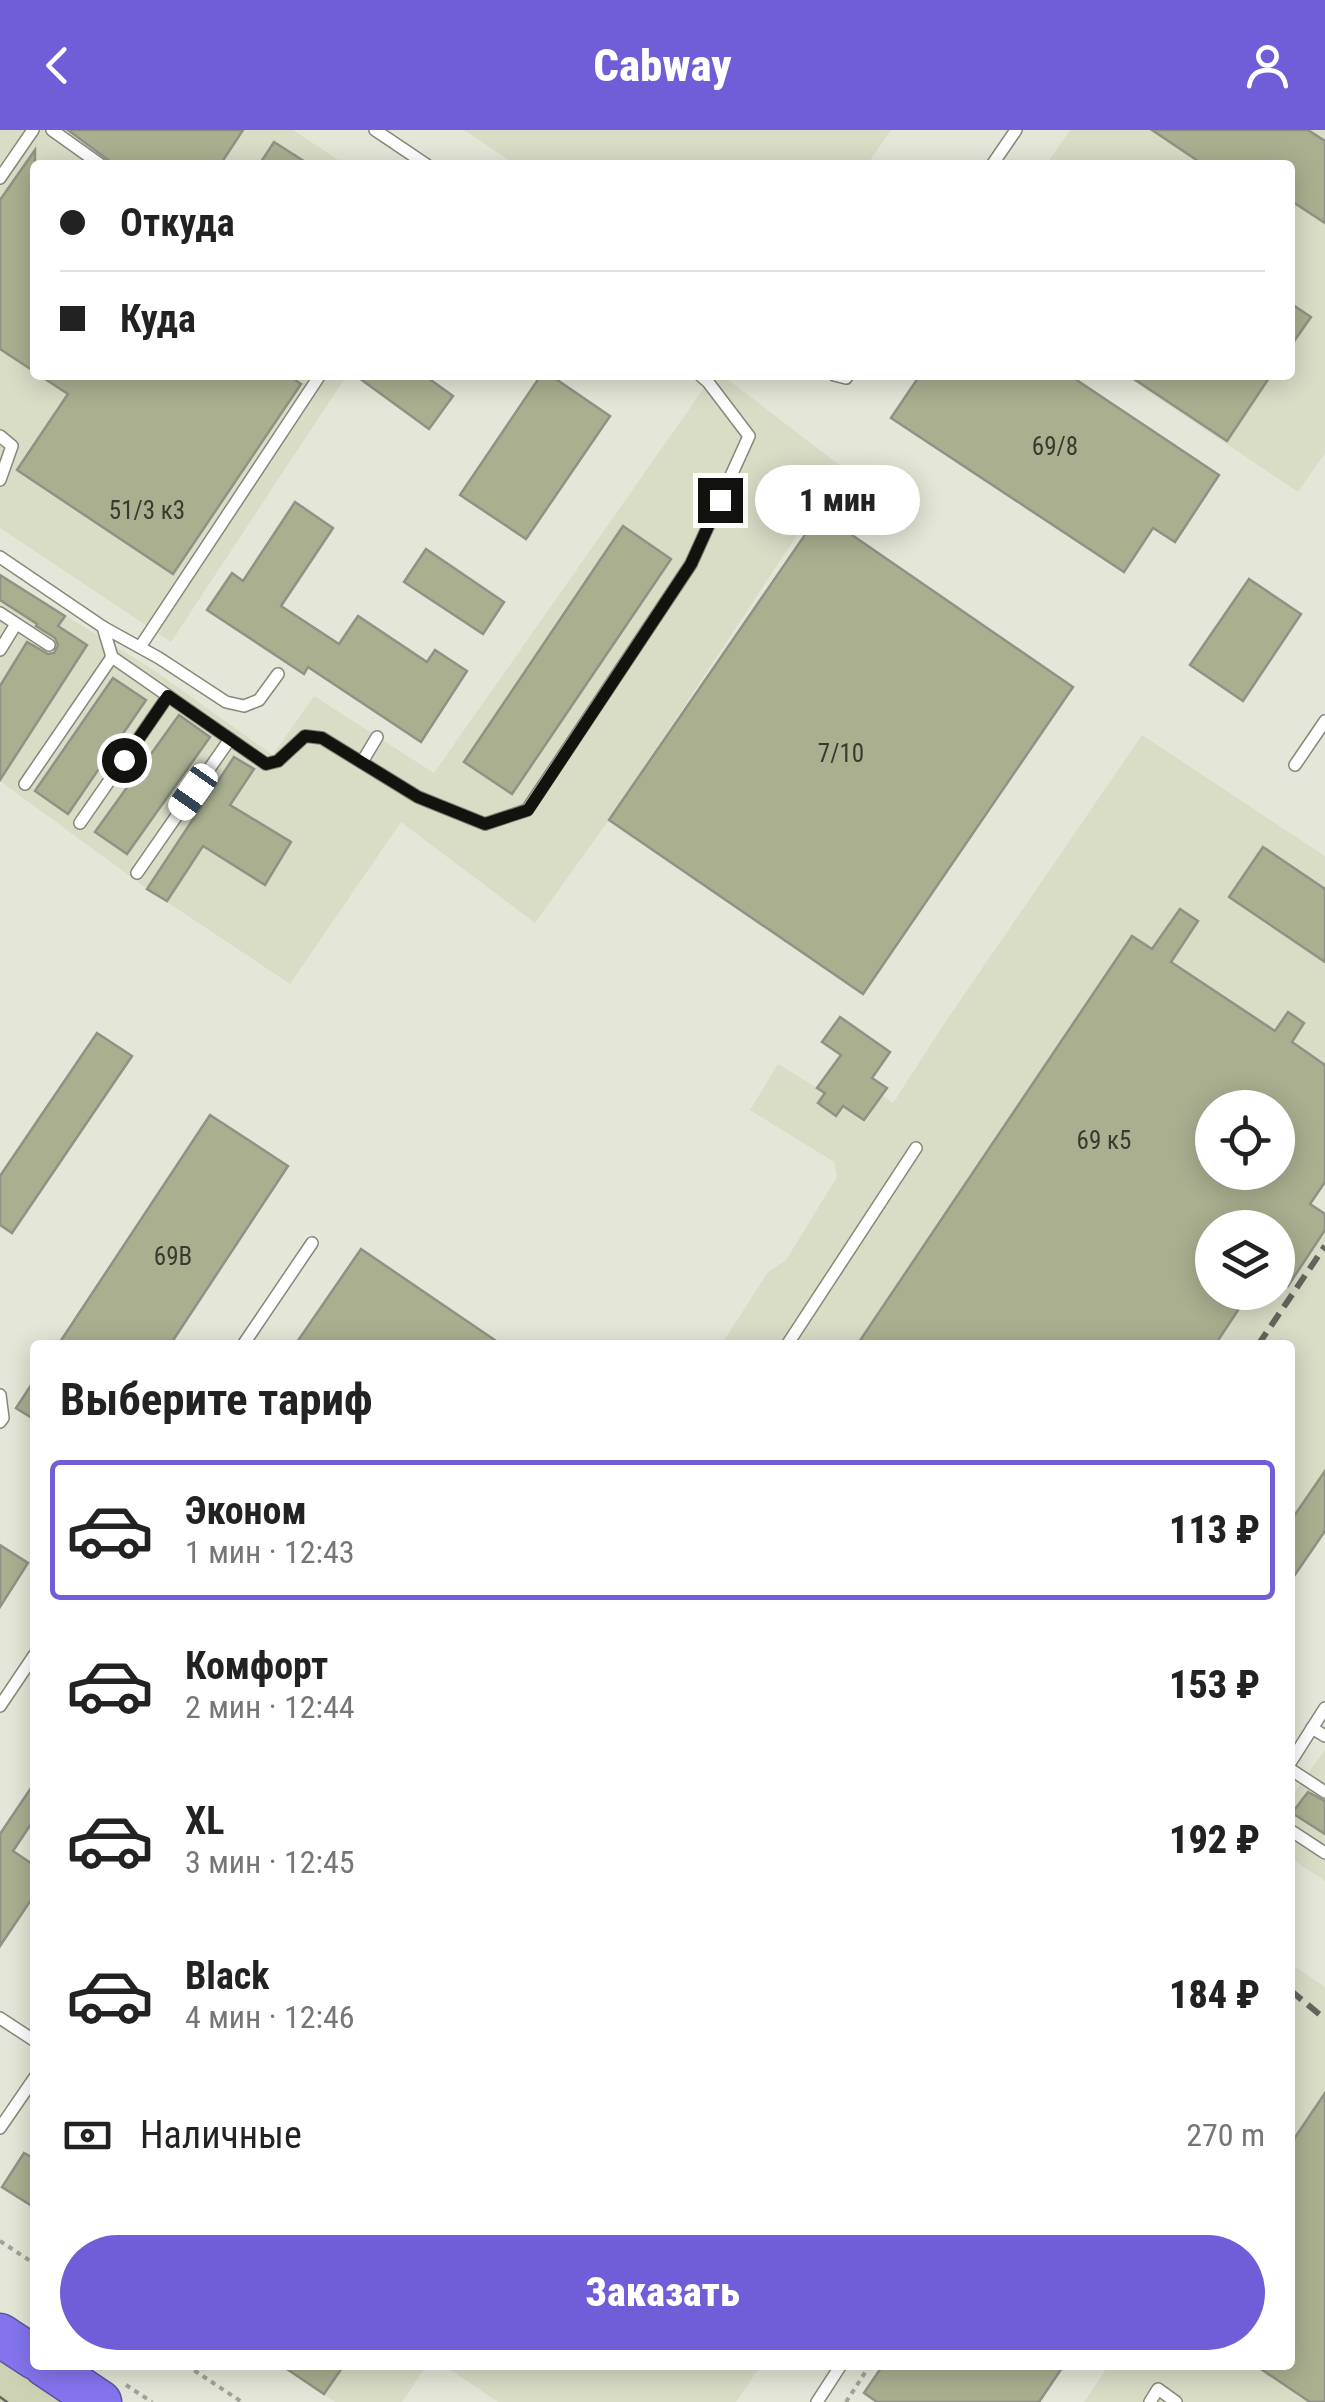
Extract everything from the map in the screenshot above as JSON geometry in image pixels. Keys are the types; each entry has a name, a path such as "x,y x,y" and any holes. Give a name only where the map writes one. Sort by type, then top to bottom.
{"highway":[{"path":"0,2334 30,2355"},
{"path":"52,2370 100,2402"}],"lane":[{"path":"0,178 32,130"},
{"path":"52,130 94,160"},
{"path":"375,130 420,160"},
{"path":"995,160 1016,130"},
{"path":"140,647 317,380"},
{"path":"103,626 112,657 266,764 278,761 305,736 322,738 418,797 485,824 528,810 691,564 749,436 706,380"},
{"path":"0,436 12,446 0,480"},
{"path":"0,556 226,702 244,706 259,700 278,674"},
{"path":"0,613 49,645"},
{"path":"0,650 16,624"},
{"path":"25,784 112,657"},
{"path":"80,824 168,696"},
{"path":"1295,765 1325,721"},
{"path":"362,762 378,736"},
{"path":"138,872 230,739"},
{"path":"790,1340 916,1148"},
{"path":"246,1340 312,1243"},
{"path":"0,1395 0,1422"},
{"path":"0,1706 30,1661"},
{"path":"1295,1757 1325,1708"},
{"path":"1312,1728 1325,1736"},
{"path":"1295,1770 1325,1792"},
{"path":"1295,1833 1325,1852"},
{"path":"0,2018 30,2038"},
{"path":"0,2128 30,2084"},
{"path":"816,2402 838,2370"},
{"path":"1150,2402 1158,2390 1176,2402"}],"path":[{"path":"0,2241 30,2261"},
{"path":"194,2370 242,2402"},
{"path":"846,2402 867,2370"}],"shaded area":[{"path":"0,130 293,130 338,160 30,160 30,380 344,380 171,642 0,528"},
{"path":"464,130 891,130 870,160 509,160"},
{"path":"1070,130 1325,130 1325,453 1298,492 1131,380 1295,380 1295,160 1049,160"},
{"path":"709,380 729,380 842,467 609,820 535,923 401,822 290,984 146,888 0,781 0,575 152,669 273,755 314,696 434,773"},
{"path":"1142,735 1325,856 1325,889 1263,847 1229,897 1325,962 1325,1065 1292,1042 1304,1024 1288,1013 1275,1031 1171,962 1198,921 1180,909 1152,949 1132,936 860,1340 724,1340 768,1272 786,1260 837,1177 834,1162 750,1110 778,1064 825,1093 818,1103 836,1116 843,1106 865,1123 882,1095 893,1103"},
{"path":"1325,1230 1325,1531 1295,1575 1295,1340 1218,1340 1239,1310 1295,1310 1295,1275"},
{"path":"1325,1750 1325,1881 1295,1861 1295,1791"},
{"path":"1295,1966 1325,1987 1325,2402 1084,2402 1106,2370 1295,2370"},
{"path":"0,2350 77,2402 0,2402"},
{"path":"288,2370 424,2370 402,2402 335,2402"},
{"path":"450,2370 758,2370 736,2402 498,2402"}],"building":[{"path":"68,130 243,130 223,160 108,160"},
{"path":"1152,130 1308,130 1325,141 1325,223 1295,203 1295,160 1197,160"},
{"path":"274,142 302,160 262,160"},
{"path":"35,150 35,160 30,160 30,369 0,349 0,200"},
{"path":"1295,306 1311,317 1295,340"},
{"path":"47,380 295,380 301,384 173,574 17,470 68,394"},
{"path":"362,380 431,380 453,396 429,429"},
{"path":"538,380 557,380 610,416 526,539 460,495"},
{"path":"917,380 1076,380 1219,475 1175,542 1153,528 1124,572 891,418"},
{"path":"1136,380 1268,380 1227,441"},
{"path":"295,502 333,528 281,606 339,644 358,616 427,662 435,650 467,671 421,742 308,667 304,674 207,610 232,573 243,581"},
{"path":"820,513 1073,687 863,994 609,820"},
{"path":"623,526 671,559 512,794 464,762"},
{"path":"426,549 504,602 483,634 404,582"},
{"path":"0,575 65,616 58,626 87,645 0,780 0,686 27,642 48,654 54,653 58,645 37,624 0,600"},
{"path":"1249,579 1301,614 1243,701 1190,665"},
{"path":"113,678 146,700 68,814 35,791"},
{"path":"179,715 210,737 127,854 95,832"},
{"path":"234,757 254,769 230,805 291,842 265,885 203,846 167,901 147,889"},
{"path":"1263,847 1325,889 1325,962 1229,897"},
{"path":"1180,909 1198,921 1171,962 1275,1031 1288,1012 1304,1023 1292,1042 1325,1065 1325,1182 1310,1204 1325,1214 1325,1230 1295,1275 1295,1210 1195,1210 1195,1310 1238,1310 1218,1340 860,1340 1132,936 1152,949"},
{"path":"840,1017 890,1052 872,1078 887,1088 864,1120 843,1106 836,1116 818,1103 825,1093 817,1088 841,1055 822,1042"},
{"path":"97,1033 132,1056 12,1233 0,1225 0,1176"},
{"path":"210,1115 288,1166 173,1340 61,1340"},
{"path":"361,1249 495,1340 298,1340"},
{"path":"30,1387 30,1417 16,1408"},
{"path":"1325,1471 1325,1531 1295,1575 1295,1515"},
{"path":"0,1545 28,1563 0,1607"},
{"path":"30,1789 30,1826 13,1851 30,1863 30,1901 0,1946 0,1834"},
{"path":"1308,1792 1325,1801 1325,1834 1295,1815"},
{"path":"1325,2093 1325,2402 1310,2402 1262,2370 1295,2370 1295,2138"},
{"path":"24,2153 30,2156 30,2205 2,2187"},
{"path":"288,2370 341,2370 324,2394"},
{"path":"880,2370 1061,2370 1039,2402 877,2402 864,2393"}],"tram line":[{"path":"0,2397 7,2402"}],"railway":[{"path":"1261,1340 1325,1246"},
{"path":"1295,1994 1325,2019"}],"route":[{"path":"124,760 168,696 266,764 278,761 305,736 322,738 418,797 485,824 528,810 691,564 720,500"}]}
